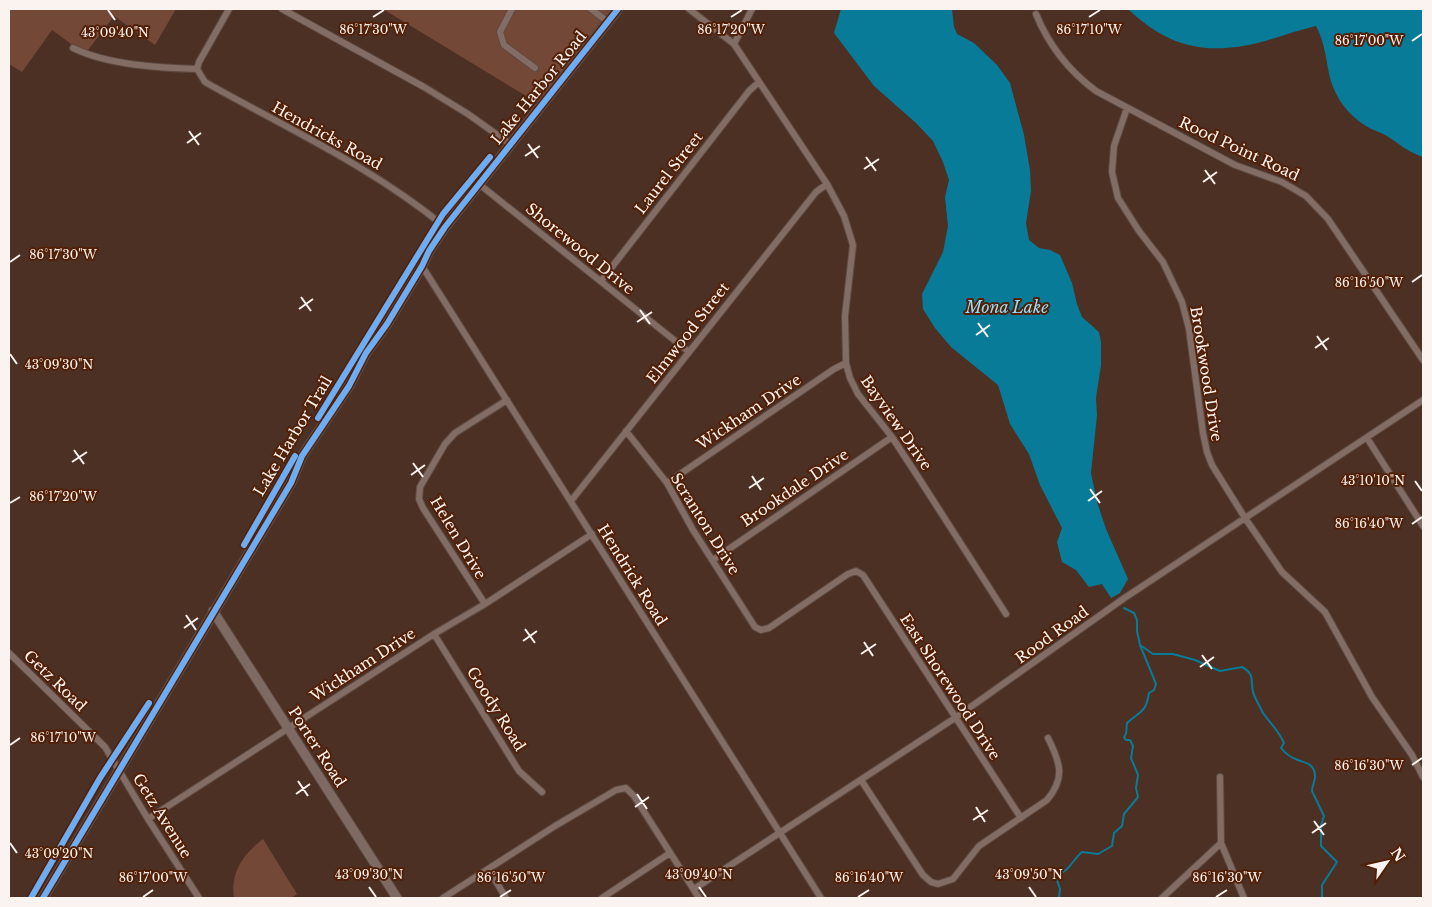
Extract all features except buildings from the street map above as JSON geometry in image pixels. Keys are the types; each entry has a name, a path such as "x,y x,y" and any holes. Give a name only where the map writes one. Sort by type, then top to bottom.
{"street":[{"path":"73,48 85,54 158,68 197,68 229,9"},
{"path":"282,9 424,86 510,144"},
{"path":"512,9 500,32 504,45 535,68"},
{"path":"591,9 608,22"},
{"name":"Lake Harbor Road","path":"43,898 291,483 302,456 349,386 366,353 387,324 429,251 445,227 618,9"},
{"name":"Bayview Drive","path":"689,9 734,44 826,184 844,216 853,245 845,316 846,363 850,378 858,394 892,437 1006,614"},
{"path":"734,44 752,9"},
{"name":"Rood Point Road","path":"1036,14 1043,31 1065,63 1080,80 1096,91 1235,165 1282,182 1306,196 1328,219 1423,360"},
{"name":"Hendricks Road","path":"197,68 205,82 362,169 408,197 445,227"},
{"name":"Laurel Street","path":"600,281 758,82"},
{"name":"Brookwood Drive","path":"1127,108 1114,146 1112,172 1118,198 1139,231 1163,262 1182,302 1189,329 1198,405 1207,452 1216,474 1282,572 1325,612 1372,697 1412,755 1423,777"},
{"name":"Shorewood Drive","path":"479,184 689,352"},
{"name":"Elmwood Street","path":"571,501 816,192 826,184"},
{"name":"Hendrick Road","path":"422,266 821,898"},
{"name":"Wickham Drive","path":"667,483 834,369 846,363"},
{"name":"Helen Drive","path":"485,604 423,508 420,499 420,487 445,444 455,433 507,400"},
{"name":"Rood Road","path":"694,890 955,718 1123,599 1423,400"},
{"name":"Scranton Drive","path":"626,431 667,483 755,627 761,630 769,628 848,574 856,571"},
{"name":"Brookdale Drive","path":"713,560 892,437"},
{"path":"1367,438 1423,526"},
{"name":"Wickham Drive","path":"148,819 592,534"},
{"name":"East Shorewood Drive","path":"856,571 863,576 1021,818"},
{"name":"Porter Road","path":"213,611 397,898"},
{"name":"Goody Road","path":"434,634 519,771 542,792"},
{"name":"Getz Road","path":"9,653 105,747 119,772"},
{"path":"861,780 923,875 931,882 938,884 953,879 979,846 1047,800 1055,790 1060,774 1058,757 1048,738"},
{"name":"Getz Avenue","path":"119,772 199,898"},
{"path":"1220,777 1221,843 1244,898"},
{"path":"443,898 563,821 616,790 626,788 634,796 699,898"},
{"path":"1162,898 1221,843"},
{"path":"602,898 670,854"},
{"path":"489,870 506,898"}],"shaded area":[{"path":"10,9 176,9 155,45 114,16 85,54 52,30 22,72 9,64"},
{"path":"383,9 618,9 541,105"},
{"path":"263,839 297,894 291,898 234,898 233,889 236,872 249,851"}],"water":[{"name":"Mona Lake","path":"841,9 952,9 954,27 957,34 974,43 997,65 1010,83 1024,135 1030,170 1031,191 1026,223 1029,240 1039,248 1050,250 1060,255 1072,283 1082,317 1099,332 1101,342 1101,365 1096,398 1097,415 1091,473 1097,502 1106,529 1128,579 1120,593 1111,598 1102,584 1089,587 1076,570 1062,562 1057,542 1062,528 1040,485 1029,454 1010,424 998,385 951,347 935,328 923,309 922,294 943,252 948,226 945,197 949,180 933,141 916,123 874,86 834,33"},
{"path":"1128,9 1423,9 1423,157 1366,126 1344,106 1330,78 1323,45 1316,26 1245,46 1208,48 1191,46 1175,41 1159,33"}],"waterway":[{"path":"1059,898 1060,889 1057,880 1059,876 1082,852 1098,854 1112,846 1114,833 1122,826 1124,814 1138,797 1136,788 1138,775 1131,758 1133,746 1130,740 1126,740 1124,737 1127,723 1144,708 1149,693 1154,690 1156,684 1140,645 1137,620 1134,613 1124,608"},
{"path":"1140,645 1153,654 1173,654 1195,660 1220,671 1242,667 1250,673 1256,699 1263,713 1284,743 1281,748 1291,757 1309,764 1314,771 1315,779 1312,791 1324,816 1321,825 1321,846 1337,862 1322,885 1322,898"}],"cycle path":[{"name":"Lake Harbor Trail","path":"43,898 291,483 302,456 349,386 366,353 387,324 429,251 445,227 618,9"},
{"name":"Lake Harbor Trail","path":"318,418 443,214 490,157"},
{"name":"Lake Harbor Trail","path":"244,545 295,456"},
{"path":"31,898 100,778 149,703"}]}
